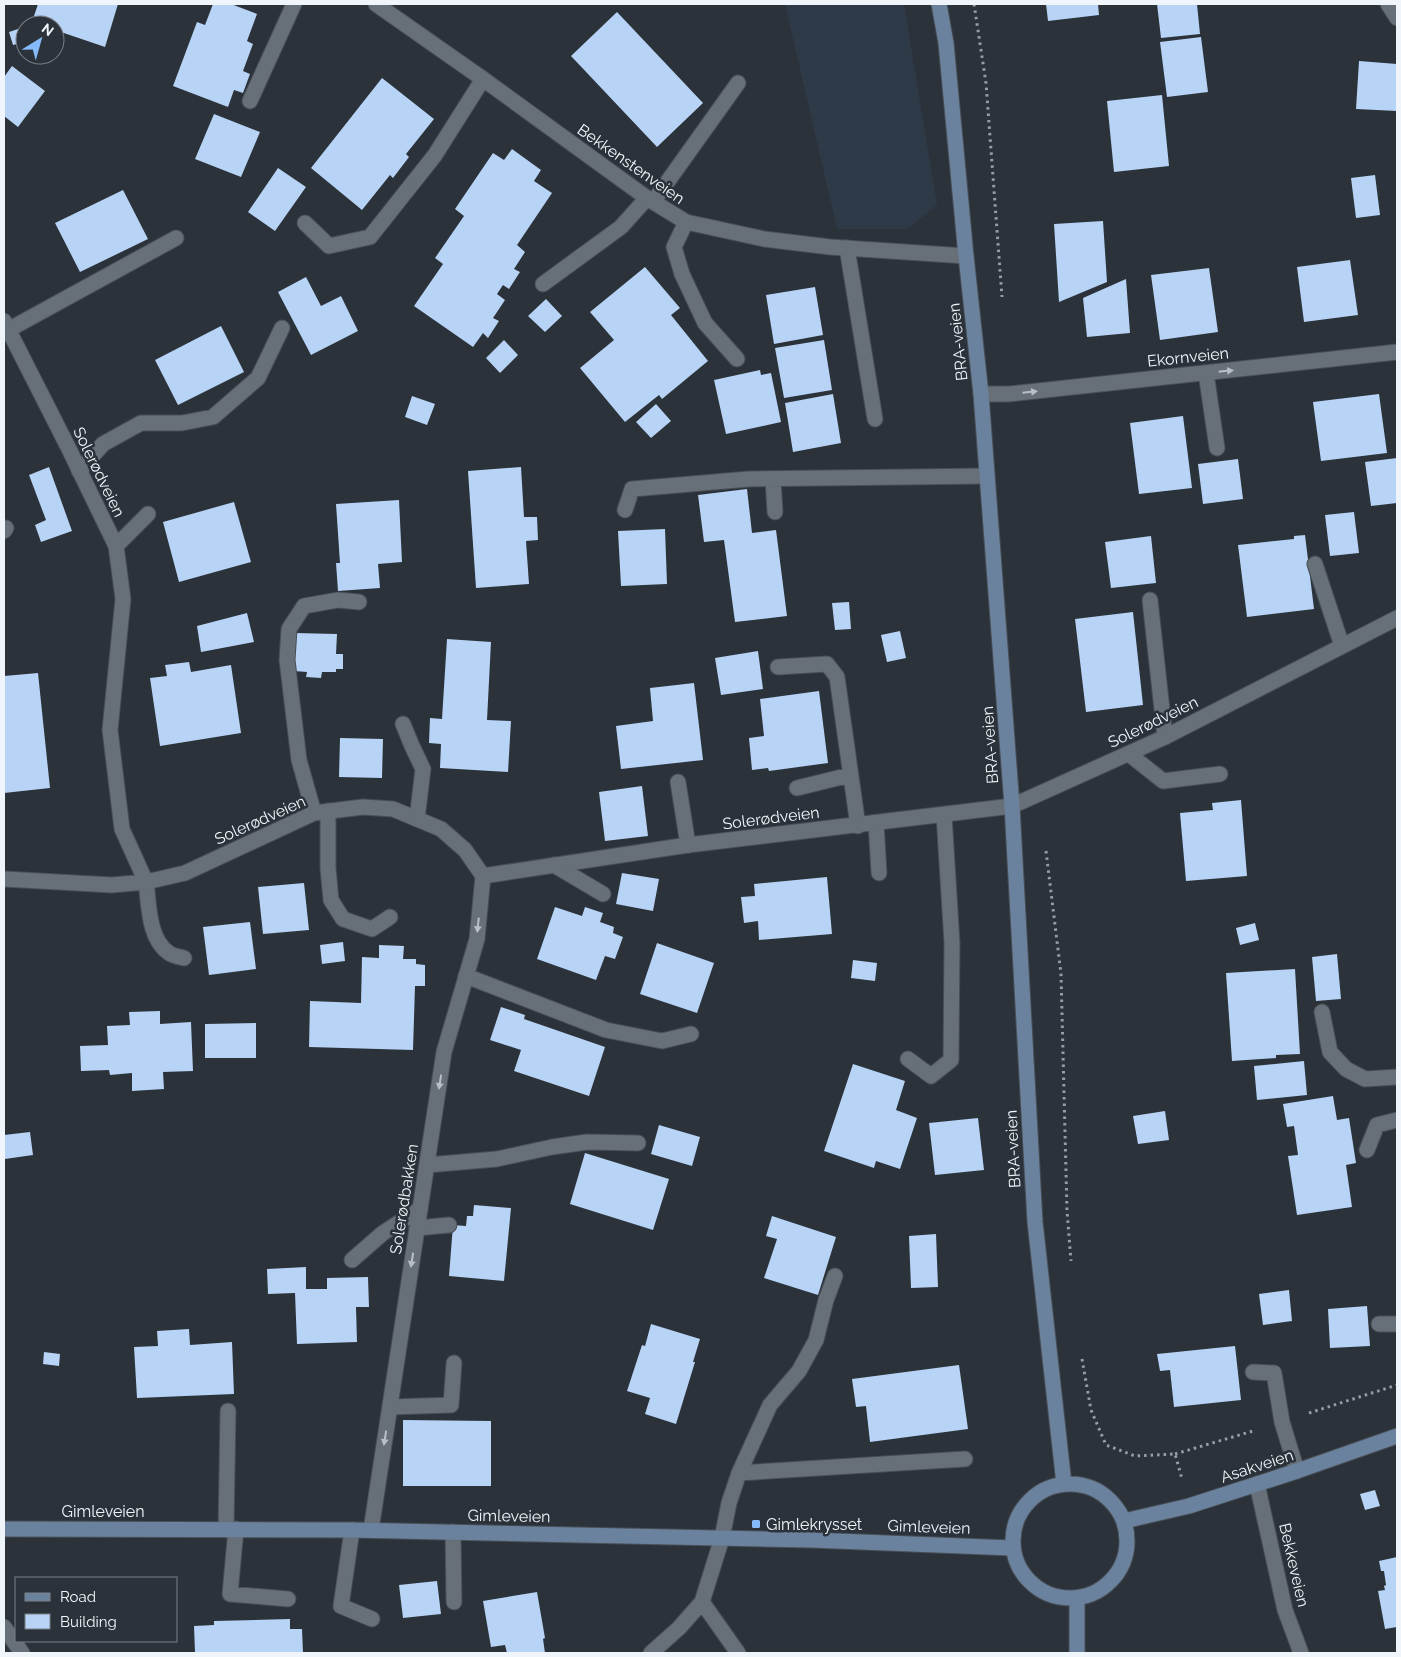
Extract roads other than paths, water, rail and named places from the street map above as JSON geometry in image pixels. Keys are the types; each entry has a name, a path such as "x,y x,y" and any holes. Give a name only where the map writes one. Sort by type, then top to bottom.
{"main road":[{"name":"BRA-veien","path":"939,4 946,43 981,394 1012,806 1035,1222 1064,1484"},
{"name":"Asakveien","path":"1124,1521 1189,1506 1397,1436"},
{"path":"1064,1484 1083,1485 1101,1492 1114,1505 1124,1521 1128,1542 1124,1562 1113,1580 1097,1592 1077,1598 1055,1597 1035,1587 1020,1570 1012,1548 1015,1525 1025,1505 1042,1491 1064,1484"},
{"name":"Gimleveien","path":"4,1529 371,1530 821,1540 1012,1548"},
{"path":"1077,1598 1077,1653"}],"street":[{"path":"250,101 294,4"},
{"name":"Bekkenstenveien","path":"376,4 650,200 686,222 764,239 847,248 966,256"},
{"path":"1388,4 1397,18"},
{"path":"305,223 329,246 370,237 435,155 483,79"},
{"path":"543,284 621,227 650,200 738,82"},
{"path":"686,222 674,247 682,274 705,323 737,359"},
{"path":"6,326 176,238"},
{"path":"847,248 875,419"},
{"name":"Solerødveien","path":"6,326 116,546 123,599 110,730 122,829 146,882"},
{"path":"79,471 103,444 140,422 182,423 213,417 258,378 282,328"},
{"name":"Ekornveien","path":"981,394 1009,394 1397,352"},
{"path":"1206,373 1217,448"},
{"path":"625,510 632,489 773,478 987,476"},
{"path":"773,478 775,512"},
{"path":"116,546 148,514"},
{"path":"1315,564 1342,646"},
{"path":"360,602 338,600 304,606 289,629 287,660 299,760 321,812 331,900 343,919 372,929 390,917"},
{"path":"1150,600 1165,737"},
{"name":"Solerødveien","path":"4,879 112,885 146,882 185,873 321,812 363,807 393,809 441,829 465,850 483,876 688,845 1012,806 1165,737 1397,618"},
{"path":"778,667 828,664 837,677 858,826"},
{"path":"403,724 423,769 417,819"},
{"path":"1129,754 1163,782 1220,774"},
{"path":"797,788 850,775"},
{"path":"678,782 688,845"},
{"path":"908,1059 931,1076 951,1060 952,943 944,815"},
{"path":"876,823 879,873"},
{"path":"554,865 603,894"},
{"name":"Solerødbakken","path":"371,1530 444,1052 477,939 483,876"},
{"path":"146,882 152,922 157,939 169,953 184,958"},
{"path":"466,976 606,1030 662,1042 691,1034"},
{"path":"1322,1012 1330,1052 1346,1069 1365,1079 1397,1077"},
{"path":"1367,1150 1377,1124 1397,1120"},
{"path":"427,1165 497,1159 552,1146 588,1142 638,1144"},
{"path":"352,1260 384,1233 420,1209"},
{"path":"417,1228 449,1225"},
{"path":"652,1653 679,1628 702,1602 722,1538 729,1503 739,1473 770,1405 799,1371 816,1340 826,1300 835,1276"},
{"path":"1379,1324 1397,1324"},
{"path":"390,1407 451,1405 454,1363"},
{"path":"1253,1372 1274,1373 1282,1422 1297,1471"},
{"path":"228,1411 231,1529 230,1594 288,1599"},
{"path":"739,1473 965,1458"},
{"name":"Bekkeveien","path":"1257,1484 1285,1610 1301,1653"},
{"path":"352,1530 341,1606 372,1619"},
{"path":"452,1532 454,1602"},
{"path":"702,1602 738,1653"},
{"path":"4,1627 22,1653"}],"place":[{"name":"Gimlekrysset","path":"756,1524"}]}
